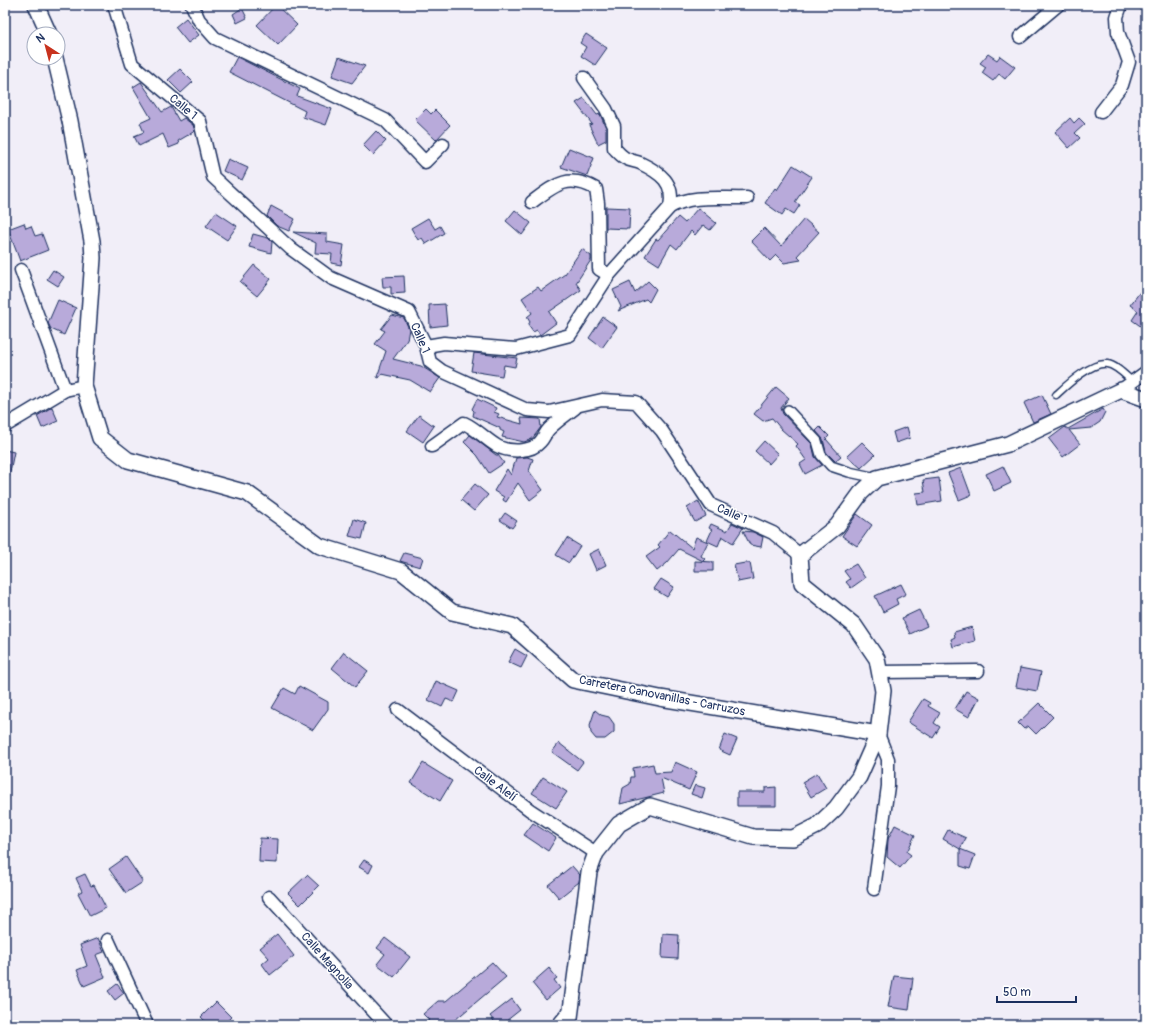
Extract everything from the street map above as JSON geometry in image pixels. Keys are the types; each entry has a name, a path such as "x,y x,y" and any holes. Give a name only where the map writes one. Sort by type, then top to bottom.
{"street":[{"path":"37,5 46,26"},
{"name":"Calle 1","path":"114,5 132,64 200,121 213,176 291,249 331,278 409,312 426,346 430,362 442,372 527,410 549,412 602,400 636,402 662,431 711,505 773,533 800,556"},
{"path":"192,5 199,20 215,38 385,120 425,162 443,144"},
{"path":"1020,37 1058,5"},
{"path":"1101,112 1122,85 1129,62 1118,32 1117,17 1121,5"},
{"name":"Carretera Canovanillas - Carruzos","path":"57,66 70,121 92,241 93,258 84,386 100,438 128,460 247,493 320,546 401,571 452,612 512,626 573,680 660,698 878,734"},
{"path":"584,78 606,109 614,126 614,148 624,158 639,163 660,176 670,186 672,196 670,207"},
{"path":"532,202 556,184 572,181 586,184 596,189 598,203 599,269 609,275"},
{"path":"426,346 444,343 516,349 570,335 609,275 670,207 679,202 694,199 747,198"},
{"path":"21,270 65,390"},
{"path":"788,410 817,441 821,455 831,466 849,472 877,478 1008,444 1127,386 1146,372"},
{"path":"5,426 65,390 84,386"},
{"path":"1127,386 1146,399"},
{"path":"432,446 464,423 474,428 495,445 506,450 533,447 540,444 547,431 577,406"},
{"path":"569,1025 589,872 596,853 619,824 650,806 753,837 793,838 817,826 836,808 859,777 878,734 883,691 877,659 854,625 802,583 800,556 837,526 861,493 877,478"},
{"path":"879,672 978,671"},
{"name":"Calle Alelí","path":"398,710 530,810 596,853"},
{"path":"874,889 888,786 888,758 878,734"},
{"name":"Calle Magnolia","path":"269,897 386,1025"},
{"path":"108,940 147,1025"},
{"path":"558,1025 571,1009"}],"lane":[{"path":"1056,395 1078,376 1097,365 1107,364 1120,370 1127,386"}],"building":[{"path":"276,5 297,25 278,45 257,25"},
{"path":"242,8 247,18 237,23 233,14"},
{"path":"186,18 199,35 188,43 175,27"},
{"path":"586,34 607,48 595,65 581,56 586,47 580,43"},
{"path":"988,54 997,60 1000,56 1015,67 1005,79 999,74 993,81 982,73 986,67 980,63"},
{"path":"237,57 300,89 297,96 332,109 326,125 303,117 305,111 229,72"},
{"path":"339,57 365,66 352,83 332,76"},
{"path":"180,69 193,82 181,93 168,80"},
{"path":"141,82 162,112 171,107 179,121 184,118 193,125 195,131 178,141 179,144 169,148 163,134 139,146 134,136 144,132 140,123 151,118 133,87"},
{"path":"584,98 597,115 600,114 606,128 606,140 598,144 589,125 592,124 576,103"},
{"path":"426,109 431,114 435,110 450,125 436,140 415,120"},
{"path":"1070,118 1074,123 1079,118 1085,124 1075,133 1080,138 1069,148 1055,132"},
{"path":"376,131 386,141 373,155 363,145"},
{"path":"569,148 594,158 587,176 561,167"},
{"path":"228,159 248,168 242,180 223,171"},
{"path":"793,165 812,177 795,202 800,205 794,214 786,209 782,215 765,203 775,188 777,190"},
{"path":"271,206 295,219 289,231 277,226 267,216"},
{"path":"606,207 630,208 629,229 606,228"},
{"path":"698,208 716,223 710,230 703,225 695,235 691,231 677,249 671,244 659,265 645,256 656,239 658,240 678,217 685,223"},
{"path":"515,210 531,223 522,235 506,221"},
{"path":"216,212 237,226 227,240 206,226"},
{"path":"428,218 435,229 440,226 444,233 426,244 422,238 418,240 411,228"},
{"path":"804,219 819,232 797,256 801,260 784,263 776,255 770,261 751,241 764,228 781,246"},
{"path":"24,223 26,228 31,226 35,236 42,234 48,250 20,261 8,229"},
{"path":"293,232 327,234 327,242 344,245 341,265 331,263 332,254 315,253 316,243"},
{"path":"253,234 268,238 272,242 271,253 249,247"},
{"path":"582,249 591,256 591,260 576,283 581,290 549,312 556,323 540,335 537,330 533,332 528,325 530,322 527,317 532,313 522,298 538,287 541,291 565,274"},
{"path":"254,265 271,279 257,296 240,282"},
{"path":"53,270 64,277 58,286 47,279"},
{"path":"404,276 405,293 391,294 391,287 383,287 382,277"},
{"path":"648,281 656,289 649,302 646,299 618,311 621,307 613,290 630,282 635,293"},
{"path":"1140,292 1146,297 1146,330 1132,320 1138,311 1130,305"},
{"path":"58,300 76,308 64,335 51,329 48,323"},
{"path":"445,304 447,325 430,327 429,305"},
{"path":"392,315 404,318 409,329 407,340 393,359 421,366 440,378 430,392 410,380 382,374 379,378 377,377 386,351 375,344 385,331 381,329"},
{"path":"603,317 617,327 602,348 589,338"},
{"path":"474,353 517,358 515,367 504,365 502,376 471,371"},
{"path":"776,387 789,398 781,408 783,414 812,444 815,457 822,465 805,474 800,464 806,460 796,446 798,444 781,429 772,418 763,421 754,414"},
{"path":"1042,395 1051,414 1033,422 1024,403"},
{"path":"477,399 496,408 494,412 499,414 497,417 522,424 521,418 540,419 541,427 532,439 524,442 502,437 504,432 500,430 500,428 473,416 474,411 472,409"},
{"path":"52,407 58,421 42,428 37,416"},
{"path":"1103,409 1105,412 1100,422 1091,428 1069,430 1080,444 1063,457 1049,439 1065,427 1068,429"},
{"path":"419,415 434,426 423,442 407,431"},
{"path":"820,427 829,436 826,439 841,456 835,461 826,452 823,439 816,431"},
{"path":"907,427 910,438 896,443 893,432"},
{"path":"470,435 498,455 504,463 489,473 477,455 464,442"},
{"path":"764,441 778,454 769,464 755,451"},
{"path":"862,442 875,455 861,468 847,456"},
{"path":"5,450 14,452 9,477 5,476"},
{"path":"527,457 533,459 529,471 543,490 530,500 518,483 506,502 503,500 504,497 494,491 507,469 511,475 516,458"},
{"path":"1003,466 1011,483 994,491 986,474"},
{"path":"961,468 971,495 959,500 948,473"},
{"path":"939,478 942,501 918,505 916,493 925,492 923,480"},
{"path":"475,484 488,495 474,511 461,500"},
{"path":"698,501 706,516 695,522 687,508"},
{"path":"505,513 517,521 512,528 500,520"},
{"path":"857,514 872,525 857,546 842,536"},
{"path":"354,519 366,523 362,539 349,536"},
{"path":"732,523 743,528 733,543 722,536 718,546 707,541 712,530 709,528 711,524 727,531"},
{"path":"670,530 692,548 696,537 708,542 701,556 705,559 703,561 679,549 667,563 657,571 646,557 660,547 658,545"},
{"path":"743,531 753,532 763,537 761,547 750,545"},
{"path":"567,538 580,546 569,563 556,555"},
{"path":"599,549 606,565 596,570 589,554"},
{"path":"404,553 423,558 420,567 400,561"},
{"path":"695,561 713,562 713,571 695,571"},
{"path":"750,563 753,579 738,582 734,565"},
{"path":"856,564 865,578 851,588 846,582 850,579 844,571"},
{"path":"661,579 674,587 667,597 654,589"},
{"path":"901,584 906,594 896,599 898,604 883,612 875,596"},
{"path":"919,610 927,626 910,634 902,618"},
{"path":"972,627 975,641 953,647 951,639 955,637 954,632"},
{"path":"515,649 527,656 521,668 508,662"},
{"path":"344,652 368,671 355,687 332,668"},
{"path":"1020,668 1041,672 1037,691 1016,687"},
{"path":"436,681 459,691 454,702 446,699 442,707 428,700"},
{"path":"299,686 328,702 328,709 313,730 272,708 284,688 295,694"},
{"path":"966,691 979,698 969,717 955,709"},
{"path":"923,699 930,703 928,706 940,713 934,723 940,727 933,738 908,722"},
{"path":"1039,703 1053,717 1036,734 1028,726 1024,729 1018,723"},
{"path":"595,710 601,715 609,717 614,724 614,732 605,739 596,739 591,733 590,725"},
{"path":"725,734 737,739 730,755 719,750"},
{"path":"559,743 583,762 577,770 552,752"},
{"path":"675,762 697,772 689,790 661,778 664,793 620,804 623,788 630,784 631,777 634,777 633,768 653,764 655,773 671,772"},
{"path":"423,763 452,781 440,801 411,783"},
{"path":"817,773 826,788 811,797 802,782"},
{"path":"543,777 567,792 556,808 532,793"},
{"path":"695,785 705,788 702,798 691,794"},
{"path":"776,787 776,806 737,806 737,792 765,792 765,788"},
{"path":"533,823 556,838 548,851 524,835"},
{"path":"895,825 915,835 907,852 911,855 900,868 887,857 888,839"},
{"path":"948,830 966,838 960,849 943,839"},
{"path":"260,838 278,839 277,863 259,862"},
{"path":"960,849 975,855 970,869 960,866"},
{"path":"126,857 143,882 126,893 109,869"},
{"path":"364,860 373,865 369,873 359,867"},
{"path":"572,866 580,875 579,882 559,898 548,885"},
{"path":"85,874 91,886 94,885 106,908 90,916 78,893 82,891 76,878"},
{"path":"307,875 319,886 300,905 288,893"},
{"path":"277,934 294,956 270,975 262,964 269,958 260,948"},
{"path":"663,934 679,935 678,959 662,958"},
{"path":"98,938 104,952 96,955 105,977 84,986 77,970 87,966 80,945"},
{"path":"385,938 410,957 394,977 377,964 385,954 377,948"},
{"path":"492,962 506,977 449,1025 423,1025 429,1020 423,1014 438,1001 446,1001"},
{"path":"549,968 557,978 554,980 560,988 546,1000 532,983"},
{"path":"894,976 913,978 909,1010 888,1007"},
{"path":"117,984 124,993 115,1000 108,991"},
{"path":"512,999 520,1010 501,1025 497,1025 490,1016"},
{"path":"216,1002 231,1017 223,1025 209,1025 201,1017"}]}
